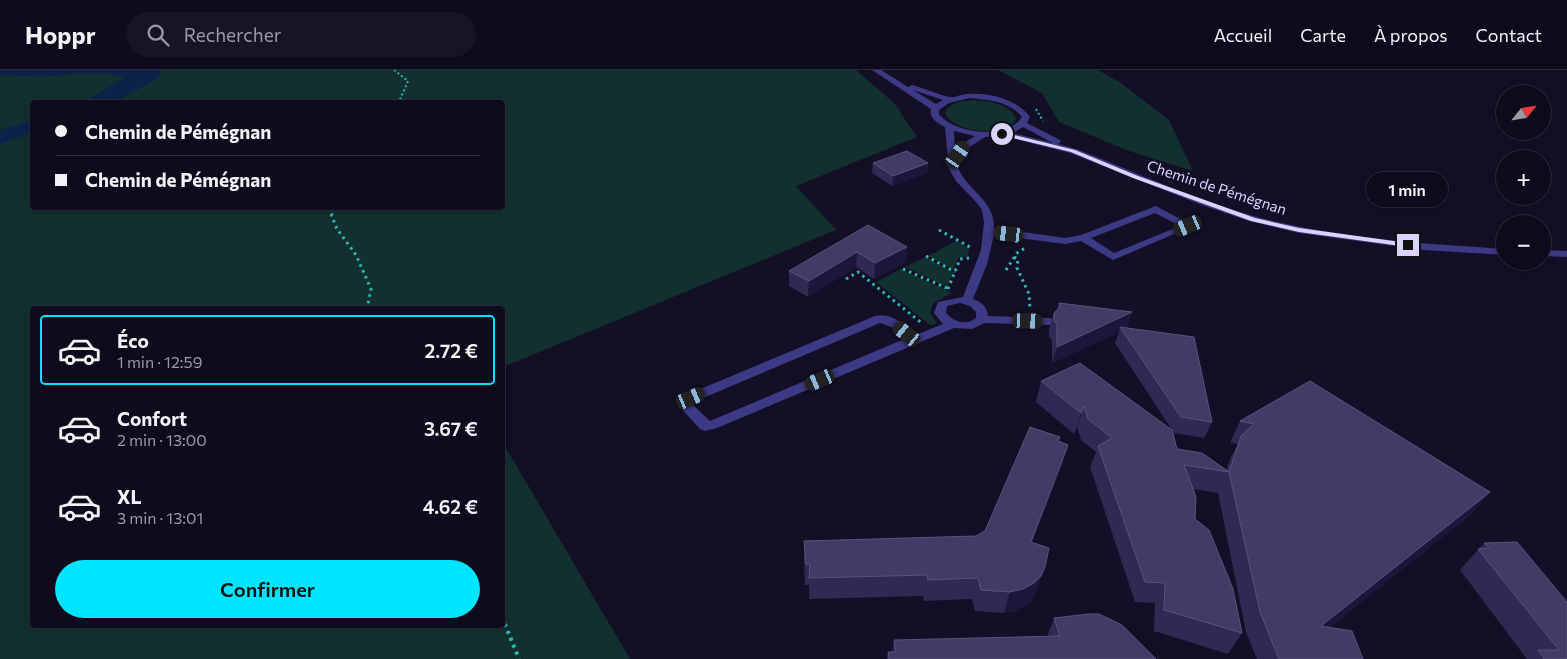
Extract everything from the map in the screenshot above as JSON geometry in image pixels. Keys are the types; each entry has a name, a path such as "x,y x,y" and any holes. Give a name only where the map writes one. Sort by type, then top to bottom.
{"street":[{"path":"876,70 936,108"},
{"path":"893,81 948,99 970,96 1003,101 1021,110 1026,117 1024,124 1015,130 1002,134 983,134 965,132 949,126 940,121 936,114 936,108"},
{"path":"936,108 948,99"},
{"name":"Chemin de Pémégnan","path":"1024,124 1073,151 1205,203 1253,219 1299,230 1424,247 1496,251"},
{"path":"949,126 952,135 952,164 960,178 984,204 991,231 967,301"},
{"path":"952,164 965,146 983,134"},
{"name":"Chemin de Pémégnan","path":"1002,134 1073,151"},
{"path":"991,231 1065,241 1083,238 1156,208 1188,226 1114,257 1083,238"},
{"path":"1551,253 1567,254"},
{"path":"953,324 942,317 940,313 942,304 953,300 974,303 982,310 982,319"},
{"path":"909,342 907,334 889,319 879,319 691,398 686,406 705,426 712,425 953,324 974,325 982,319 1048,322"}],"path":[{"path":"394,70 408,81 400,100"},
{"path":"333,210 337,229 356,254 370,289 367,306"},
{"path":"939,230 970,247 970,257 960,259 948,289"},
{"path":"1006,270 1017,253 1043,238"},
{"path":"926,256 955,272"},
{"path":"1014,257 1018,259 1017,268 1029,294 1028,321"},
{"path":"903,269 954,291"},
{"path":"846,279 858,272 933,332"},
{"path":"505,624 519,659"}],"green space":[{"path":"0,70 856,70 894,103 917,137 796,186 836,230 505,366 505,306 30,306 30,628 505,628 505,446 630,659 0,659"},
{"path":"998,70 1098,70 1121,83 1169,120 1193,171 1129,151 1059,122 1042,93"},
{"path":"974,100 992,102 1004,106 1016,118 1014,123 998,130 979,131 960,126 946,116 945,112 948,108 958,102"},
{"path":"956,241 969,248 968,256 958,258 953,270 928,256"},
{"path":"926,257 953,272 947,287 905,267"},
{"path":"901,269 952,293 933,303 930,312 937,324 930,325 876,282"}],"water":[{"path":"0,70 162,71 157,79 119,100 88,100 124,78 109,74 0,75"},
{"path":"30,121 30,133 0,144 0,130"}],"building":[{"path":"907,151 928,163 893,176 873,163"},
{"path":"868,225 907,247 875,263 857,252 809,281 789,271"},
{"path":"1059,303 1132,312 1057,347 1057,324 1054,321 1054,313 1060,307"},
{"path":"1120,327 1194,337 1212,422 1181,417"},
{"path":"1080,363 1172,430 1177,449 1202,453 1229,472 1184,465 1196,497 1195,519 1209,530 1233,589 1242,633 1164,610 1165,583 1145,582 1098,446 1112,438 1088,419 1084,406 1081,413 1041,381"},
{"path":"1310,381 1490,492 1321,626 1352,631 1363,659 1279,659 1260,612 1229,472 1241,436 1254,424 1240,421"},
{"path":"1030,427 1060,437 1058,441 1068,445 1031,542 1049,548 1045,567 1041,576 1034,583 1023,589 1010,592 981,590 978,578 928,580 927,575 809,578 810,564 806,564 804,541 976,536 985,531"},
{"path":"1517,542 1567,602 1567,659 1544,659 1538,650 1559,650 1478,549 1489,548 1484,543"},
{"path":"1099,614 1122,625 1156,659 889,659 888,652 896,652 894,640 1060,636 1054,618"}],"route":[{"path":"1002,134 1073,151 1136,177 1253,219 1299,230 1408,245"}]}
